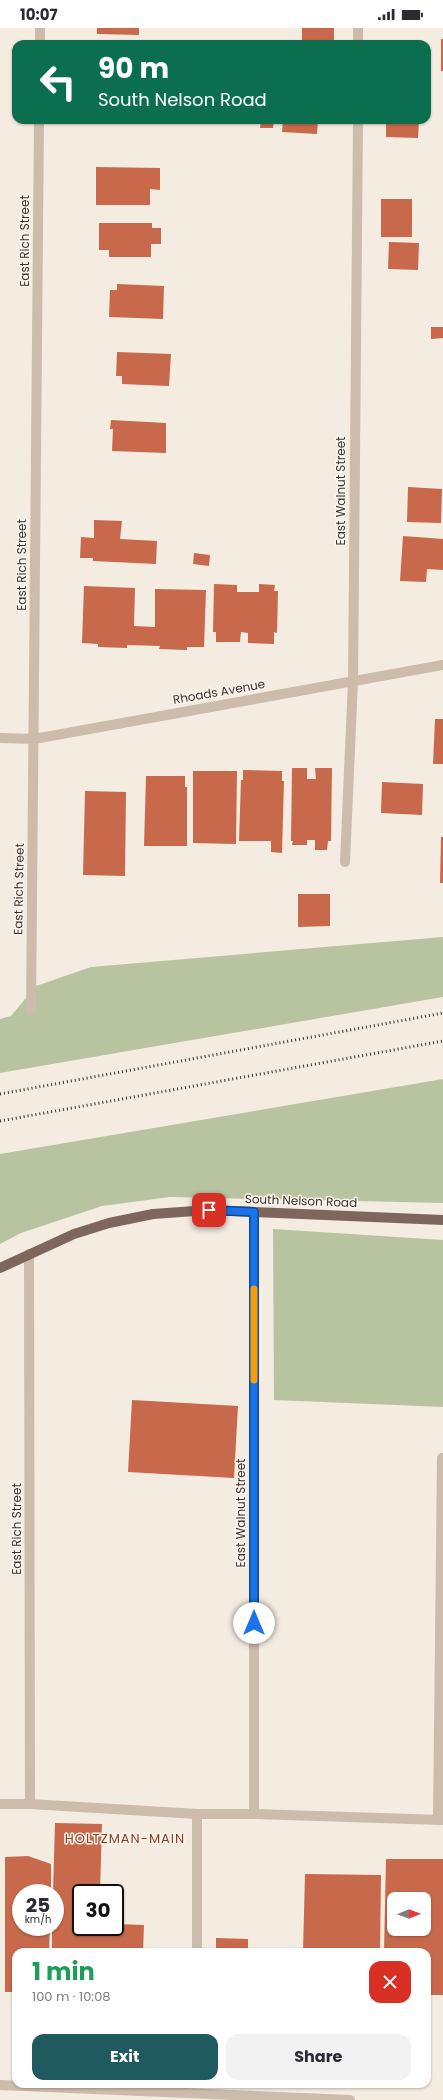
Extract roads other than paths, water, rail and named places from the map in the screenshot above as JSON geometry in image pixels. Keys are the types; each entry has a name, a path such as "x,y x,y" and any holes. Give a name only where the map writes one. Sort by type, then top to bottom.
{"main road":[{"name":"South Nelson Road","path":"0,1268 74,1234 109,1223 153,1214 209,1210 443,1220"}],"street":[{"path":"40,28 40,40"},
{"path":"358,28 358,40"},
{"name":"East Rich Street","path":"31,1010 39,124"},
{"name":"East Walnut Street","path":"345,862 353,681 358,124"},
{"name":"Rhoads Avenue","path":"0,738 34,739 443,665"},
{"name":"East Walnut Street","path":"254,1212 254,1814"},
{"name":"East Rich Street","path":"29,1254 30,1804"},
{"path":"0,1804 30,1804 197,1814 254,1814 441,1820 442,1458"},
{"path":"197,1814 197,1948"},
{"path":"0,2085 12,2085"},
{"path":"148,2088 197,2089 350,2100"}],"railway":[{"path":"0,1094 443,1013"},
{"path":"0,1121 443,1041"}],"district":[{"name":"HOLTZMAN-MAIN","path":"125,1838"}]}
